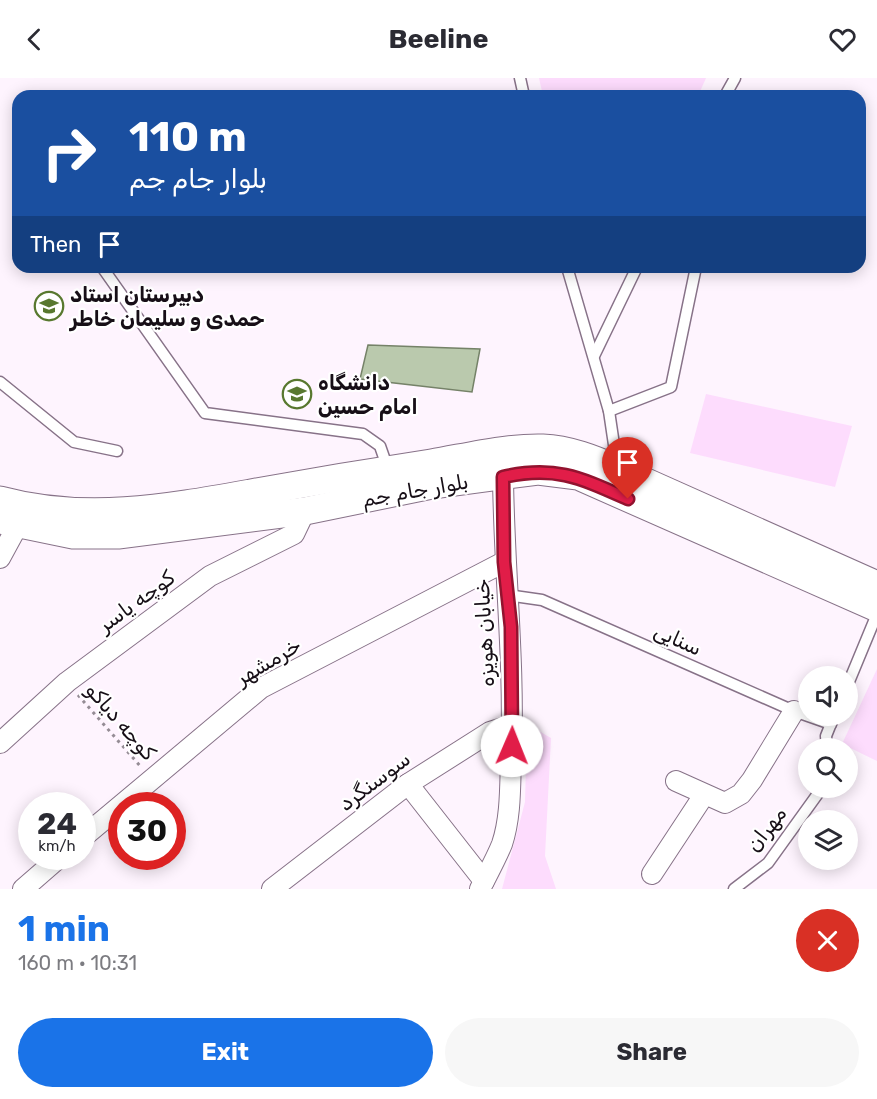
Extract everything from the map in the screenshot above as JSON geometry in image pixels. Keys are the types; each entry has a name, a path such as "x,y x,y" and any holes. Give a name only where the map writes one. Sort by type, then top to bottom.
{"main road":[{"name":"بلوار جام جم","path":"0,500 25,507 73,513 115,513 172,507 388,469 543,448 577,454 617,469 877,585"},
{"name":"بلوار جام جم","path":"9,521 74,534 118,535 304,511 432,485 538,471 578,476 877,608"}],"street":[{"name":"خیابان هویزه","path":"482,885 502,844 509,807 512,725 504,562 503,477"},
{"name":"کوچه یاسر","path":"0,743 67,682 210,576 294,534 304,511"},
{"path":"0,558 9,521"},
{"name":"خرمشهر","path":"96,826 261,688 504,562"},
{"path":"676,782 725,803 741,794 794,711"},
{"name":"سوسنگرد","path":"273,889 408,784 490,732 512,725"},
{"path":"408,784 482,885"},
{"path":"652,874 704,795"},
{"path":"23,889 45,870"}],"lane":[{"path":"106,273 206,413 363,434 380,446 388,469"},
{"path":"569,273 609,411 617,469"},
{"path":"594,356 634,273"},
{"path":"609,411 671,387 695,273"},
{"path":"0,384 74,442 117,451"},
{"name":"سنایی","path":"507,595 542,600 798,712"},
{"path":"855,666 877,614"},
{"name":"مهران","path":"734,889 768,863 815,798"}],"path":[{"name":"کوچه دیاکو","path":"67,682 152,779"}],"shaded area":[{"path":"539,78 706,78 701,90 542,90"},
{"path":"706,394 852,426 835,487 690,453"},
{"path":"877,669 877,761 858,752 858,738 845,738 850,726 858,726 858,710"},
{"path":"527,724 551,738 545,856 556,889 502,889 525,802"}],"building":[{"path":"368,345 480,349 472,392 360,379"}],"place":[{"name":"دبیرستان استاد حمدی و سلیمان خاطر","path":"49,306"},
{"name":"دانشگاه امام حسین","path":"297,394"}],"route":[{"path":"512,746 511,627 504,562 503,477 538,471 578,476 628,499"}]}
